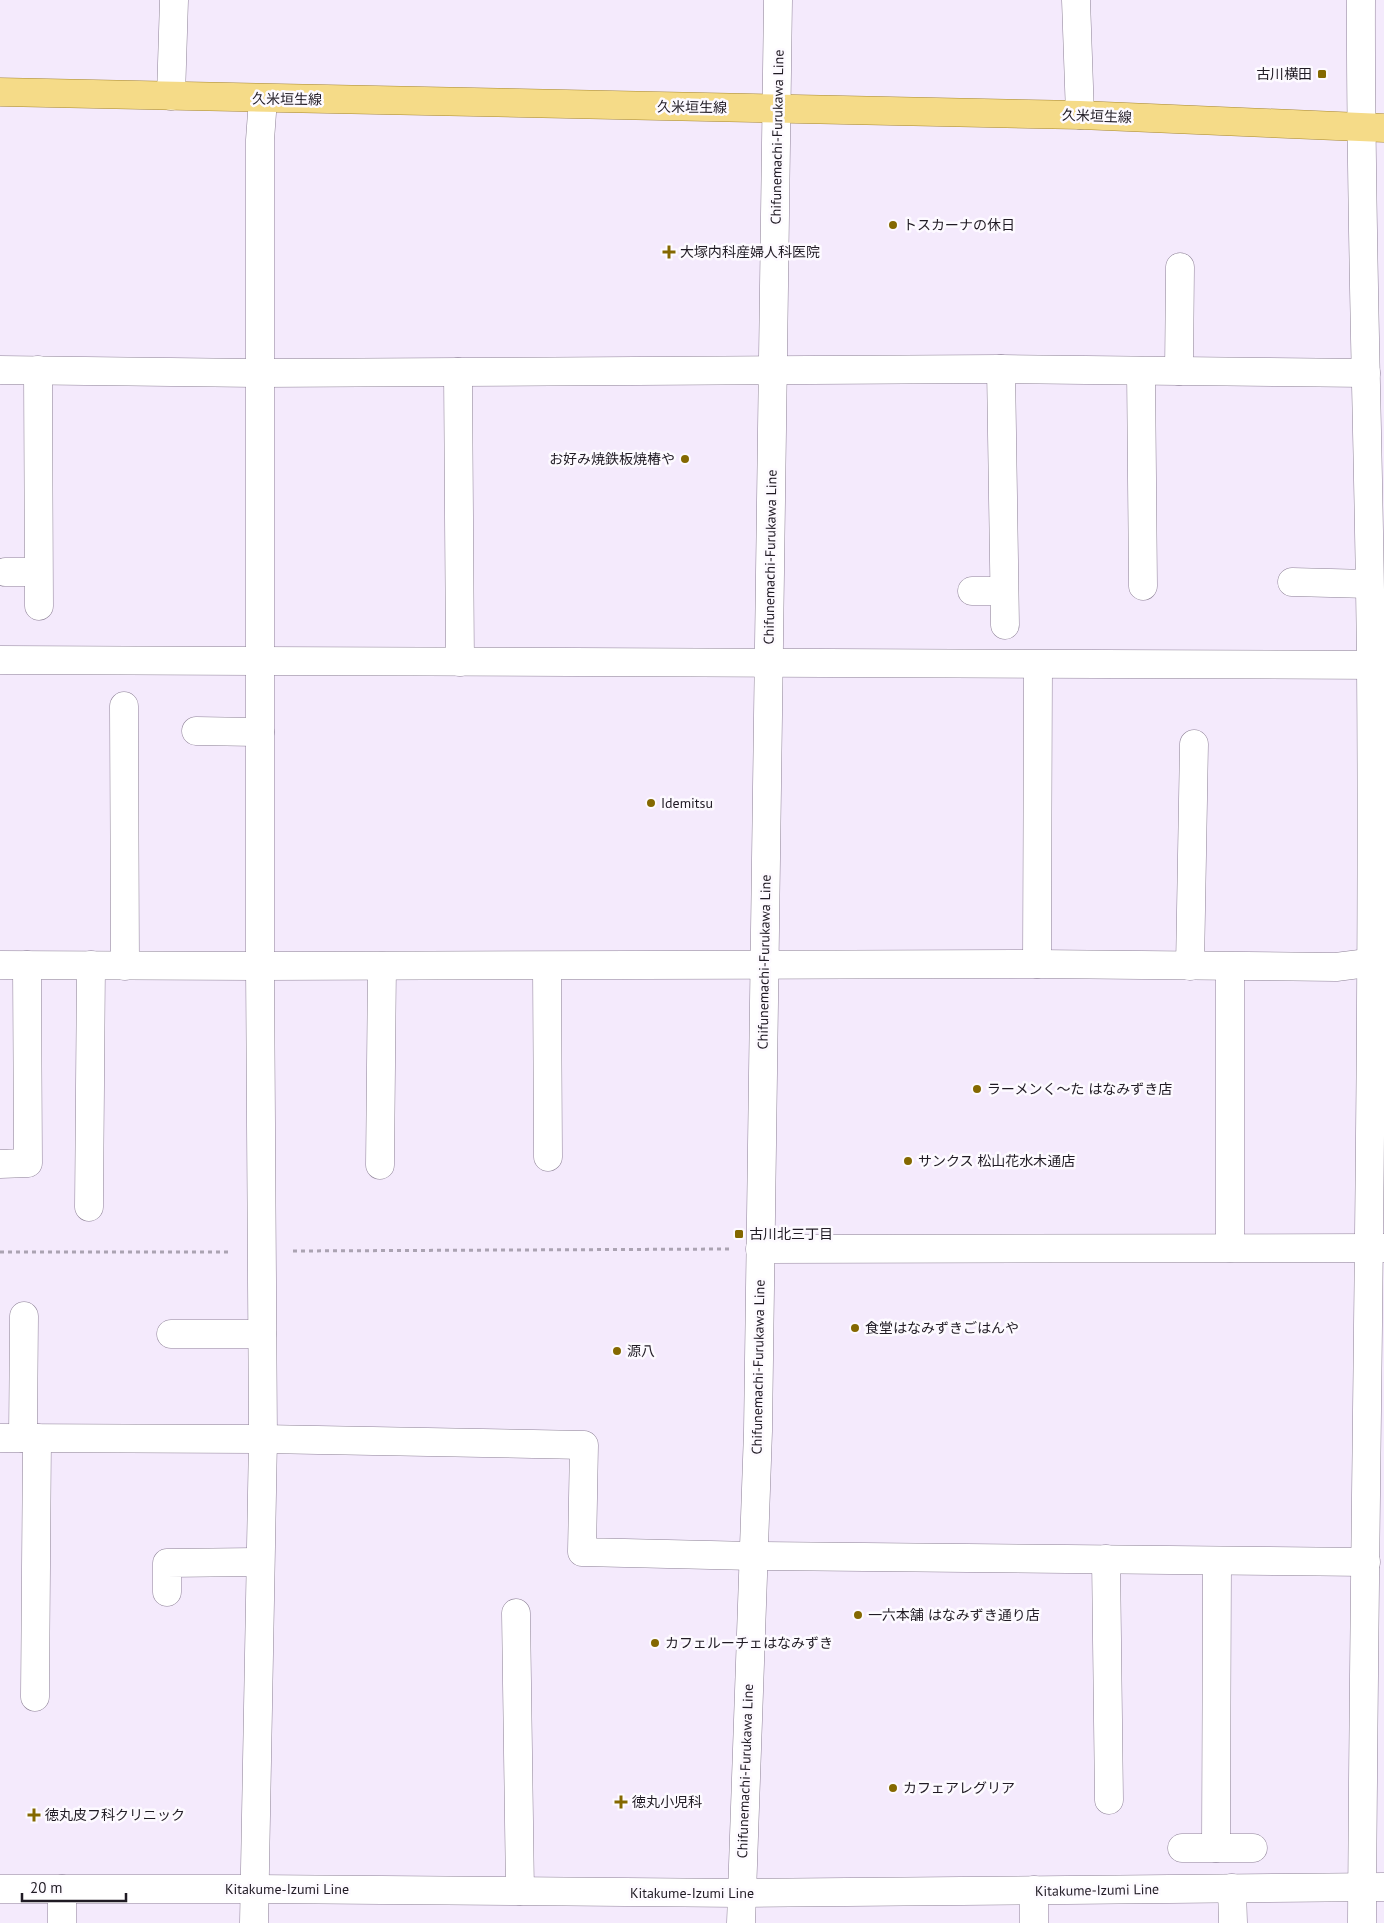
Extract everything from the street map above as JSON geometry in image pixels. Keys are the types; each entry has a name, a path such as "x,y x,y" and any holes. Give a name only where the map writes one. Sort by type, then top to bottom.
{"main road":[{"name":"久米垣生線","path":"0,92 1080,115 1372,128"}],"street":[{"path":"171,96 174,0"},
{"name":"Chifunemachi-Furukawa Line","path":"741,1923 752,1556 758,1431 763,965 774,370 778,0"},
{"path":"1076,0 1080,115"},
{"path":"1361,0 1372,128 1369,584 1377,665 1378,962 1375,1461 1366,1562 1373,1887 1362,1923"},
{"path":"254,1923 263,1439 260,966 260,140 263,98"},
{"path":"1179,371 1180,267"},
{"path":"0,370 260,373 1001,369 1179,371 1372,356"},
{"path":"1001,369 1005,625"},
{"path":"38,370 39,606"},
{"path":"1141,371 1143,586"},
{"path":"458,372 460,662"},
{"path":"5,572 38,572"},
{"path":"1292,582 1369,584"},
{"path":"972,591 1004,591"},
{"path":"0,660 1377,665"},
{"path":"1037,964 1038,665"},
{"path":"124,706 125,966"},
{"path":"196,731 260,732"},
{"path":"1190,966 1194,744"},
{"path":"0,965 547,966 1037,964 1336,967 1378,962"},
{"path":"0,1164 28,1163 27,965"},
{"path":"89,1207 90,965"},
{"path":"380,1165 382,966"},
{"path":"547,966 548,1157"},
{"path":"1230,967 1230,1248"},
{"path":"760,1249 1376,1248"},
{"path":"24,1316 20,1438 35,1698"},
{"path":"170,1334 262,1334"},
{"path":"20,1438 263,1439 584,1445 582,1552 752,1556 1366,1562"},
{"path":"1106,1559 1109,1800"},
{"path":"1216,1848 1217,1561"},
{"path":"167,1592 167,1564 260,1562"},
{"path":"516,1612 520,1891"},
{"path":"1182,1848 1253,1848"},
{"name":"Kitakume-Izumi Line","path":"0,1889 741,1893 1373,1887"},
{"path":"1232,1888 1233,1923"},
{"path":"62,1889 62,1923"},
{"path":"1034,1890 1034,1923"}],"path":[{"path":"0,1252 760,1249"}],"place":[{"name":"古川横田","path":"1322,74"},
{"name":"トスカーナの休日","path":"893,225"},
{"name":"大塚内科産婦人科医院","path":"669,252"},
{"name":"お好み焼鉄板焼椿や","path":"685,459"},
{"name":"Idemitsu","path":"651,803"},
{"name":"ラーメンく～た はなみずき店","path":"977,1089"},
{"name":"サンクス 松山花水木通店","path":"908,1161"},
{"name":"古川北三丁目","path":"739,1234"},
{"name":"食堂はなみずきごはんや","path":"855,1328"},
{"name":"源八","path":"617,1351"},
{"name":"一六本舗 はなみずき通り店","path":"858,1615"},
{"name":"カフェルーチェはなみずき","path":"655,1643"},
{"name":"カフェアレグリア","path":"893,1788"},
{"name":"徳丸小児科","path":"621,1802"},
{"name":"徳丸皮フ科クリニック","path":"34,1815"}]}
